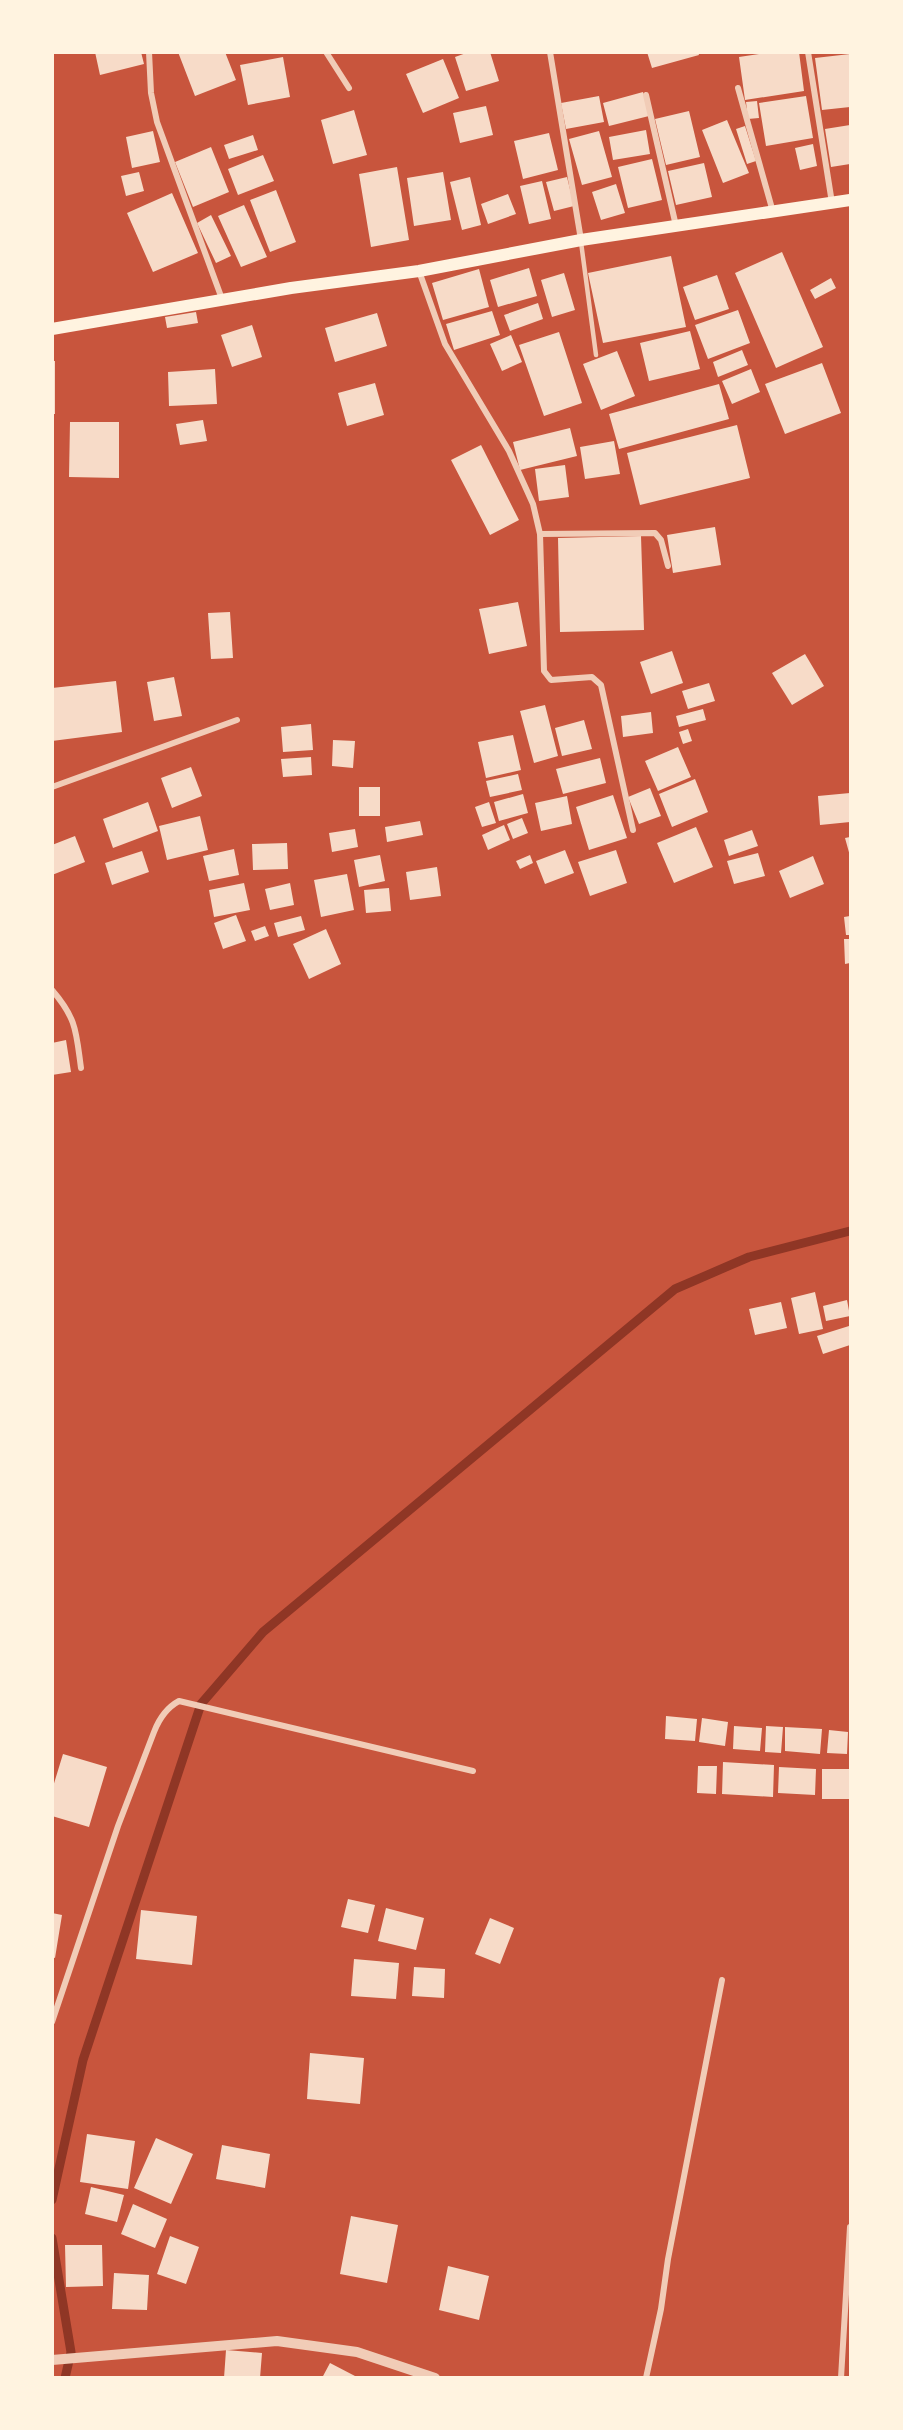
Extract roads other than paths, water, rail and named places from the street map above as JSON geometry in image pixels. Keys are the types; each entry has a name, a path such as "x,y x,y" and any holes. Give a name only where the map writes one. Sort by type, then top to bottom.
{"main road":[{"path":"52,329 222,300 419,271 581,240 850,200"}],"street":[{"path":"149,52 151,93 157,122 222,300"},
{"path":"326,52 349,88"},
{"path":"550,52 581,240"},
{"path":"808,52 832,203"},
{"path":"738,88 772,212"},
{"path":"646,95 676,226"},
{"path":"419,271 445,344 509,451 533,504 540,534 544,670 551,680 592,678 601,685 633,830"},
{"path":"540,534 655,533 661,540 668,566"},
{"path":"52,787 237,720"},
{"path":"52,990 71,1015 76,1027 81,1068"},
{"path":"52,2022 118,1826 154,1732 166,1710 180,1701 473,1771"},
{"path":"646,2378 722,1980"},
{"path":"842,2378 850,2227"},
{"path":"52,2360 277,2341 357,2352 435,2378"}],"lane":[{"path":"581,240 596,355"}],"waterway":[{"path":"52,2200 83,2060 201,1704 263,1632 675,1289 749,1257 850,1231"},
{"path":"52,2238 71,2352 65,2378"}]}
